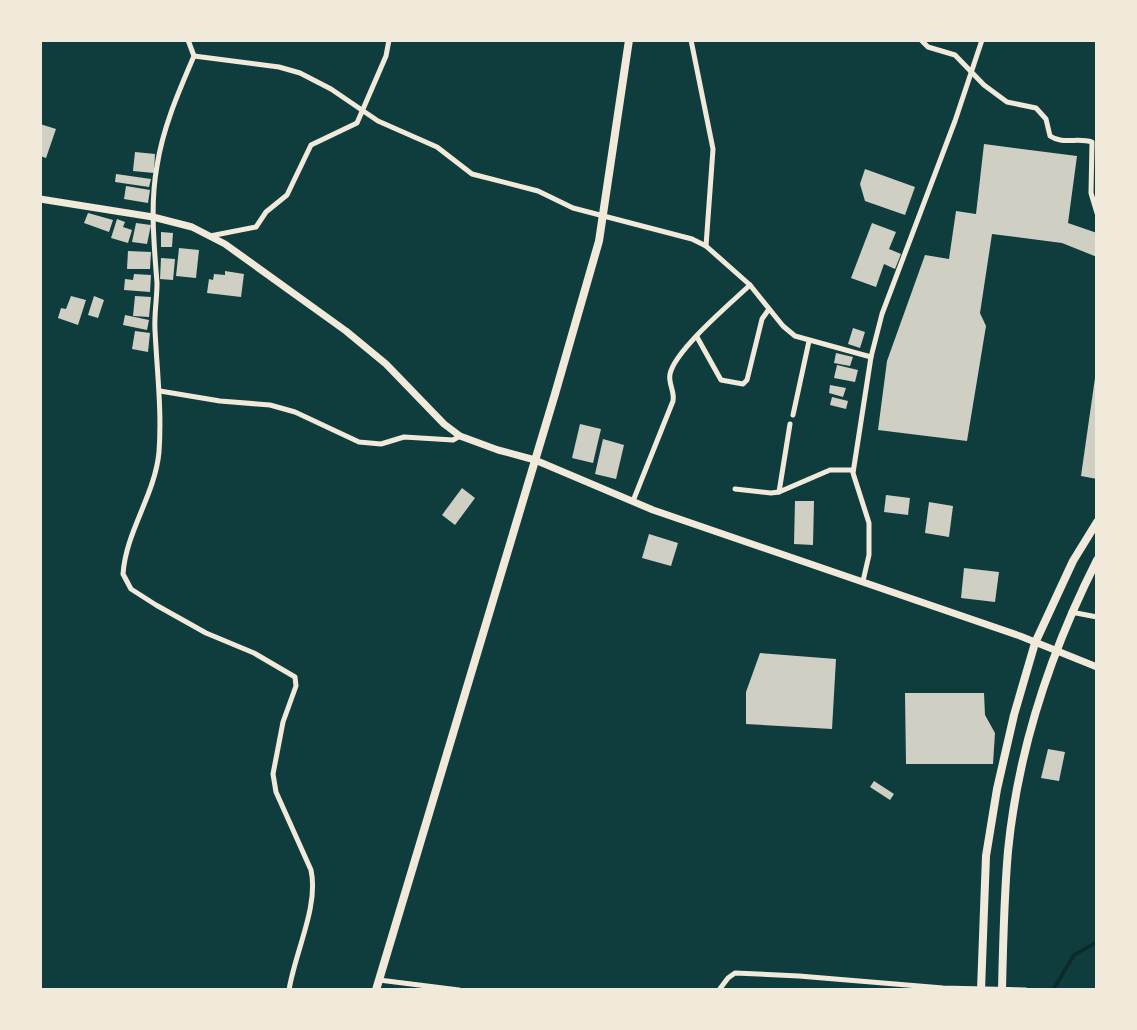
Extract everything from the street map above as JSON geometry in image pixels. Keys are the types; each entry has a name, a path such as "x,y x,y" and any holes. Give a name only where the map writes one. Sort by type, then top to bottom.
{"main road":[{"path":"376,990 536,460 599,241 629,40"},
{"path":"40,199 153,217 192,227 225,244 346,331 386,364 444,424 460,436 536,460 634,501 1020,636 1097,667"},
{"path":"981,989 986,856 997,789 1014,715 1035,643 1073,561 1097,522"},
{"path":"1002,989 1003,925 1012,824 1020,774 1055,651 1097,560"}],"street":[{"path":"188,40 194,56 162,138 156,169 153,217 157,289 155,328 160,391 158,456 152,484 134,526 122,574 131,589 156,605 206,633 254,653 295,677 296,686 283,722 273,774 276,792 314,882 289,990"},
{"path":"210,236 256,227 266,212 287,195 311,145 357,123 386,56 389,40"},
{"path":"691,40 713,149 706,246"},
{"path":"921,40 928,47 955,55 984,85 1007,102 1036,108 1046,119 1050,136 1058,142 1083,139 1092,142 1091,193 1097,213"},
{"path":"863,581 869,555 869,523 853,470 871,357 882,314 955,121 982,40"},
{"path":"194,56 279,67 300,73 395,129 437,147 472,174 538,191 573,208 691,239 706,246 750,285 783,326 795,336 871,357"},
{"path":"634,501 673,401 674,394 669,380 674,361 750,285"},
{"path":"697,337 721,380 743,384 747,380 763,315 769,309"},
{"path":"793,415 809,341"},
{"path":"160,391 270,405 295,412 359,442 381,444 404,436 453,440 460,436"},
{"path":"779,492 790,424"},
{"path":"735,489 779,492 821,472 839,468 853,470"},
{"path":"1071,612 1097,617"},
{"path":"719,990 735,973 943,988 1026,990"},
{"path":"379,980 459,990"}],"building":[{"path":"40,124 56,129 46,158 40,156"},
{"path":"984,144 1077,156 1068,223 1097,233 1097,257 1062,243 992,234 980,313 986,326 967,441 878,430 887,361 925,255 949,259 956,211 976,214"},
{"path":"135,152 155,154 154,173 133,171"},
{"path":"865,169 915,187 905,215 865,201 860,184"},
{"path":"116,174 151,179 149,187 115,182"},
{"path":"126,186 150,190 148,203 124,199"},
{"path":"88,213 113,220 109,232 84,223"},
{"path":"117,219 125,222 123,227 132,230 128,243 111,238"},
{"path":"136,223 151,225 147,244 132,242"},
{"path":"872,223 896,232 889,249 901,254 895,269 884,264 876,287 851,278"},
{"path":"161,232 173,233 172,247 161,247"},
{"path":"179,248 199,250 196,278 176,276"},
{"path":"128,251 151,252 150,269 127,269"},
{"path":"161,258 175,259 173,280 160,279"},
{"path":"225,271 244,274 241,297 207,293 209,279 213,280 214,274 225,275"},
{"path":"134,274 151,275 150,292 124,290 125,279 133,280"},
{"path":"71,296 86,300 78,325 58,318 61,308 66,309"},
{"path":"94,296 104,300 98,318 88,315"},
{"path":"135,296 151,297 149,317 133,316"},
{"path":"125,315 149,320 147,330 123,325"},
{"path":"853,328 865,332 860,348 848,344"},
{"path":"135,331 150,333 148,352 132,349"},
{"path":"836,353 853,357 850,366 834,363"},
{"path":"837,365 858,370 855,382 834,378"},
{"path":"1095,378 1097,379 1097,479 1081,476"},
{"path":"830,385 846,388 843,397 829,393"},
{"path":"832,397 848,401 846,409 830,405"},
{"path":"580,424 601,429 593,463 572,458"},
{"path":"603,439 624,445 616,479 595,474"},
{"path":"462,488 475,498 455,525 442,515"},
{"path":"886,495 910,498 908,515 884,512"},
{"path":"795,501 814,501 813,545 794,544"},
{"path":"929,502 953,506 949,537 925,533"},
{"path":"649,534 678,543 671,566 642,558"},
{"path":"964,568 999,572 995,602 961,598"},
{"path":"760,653 836,659 832,729 746,724 746,692"},
{"path":"905,693 984,693 985,715 995,733 993,764 906,764"},
{"path":"1048,749 1065,752 1059,781 1041,778"},
{"path":"874,781 894,794 890,800 870,787"}],"waterway":[{"path":"1053,990 1074,955 1097,942"}]}
